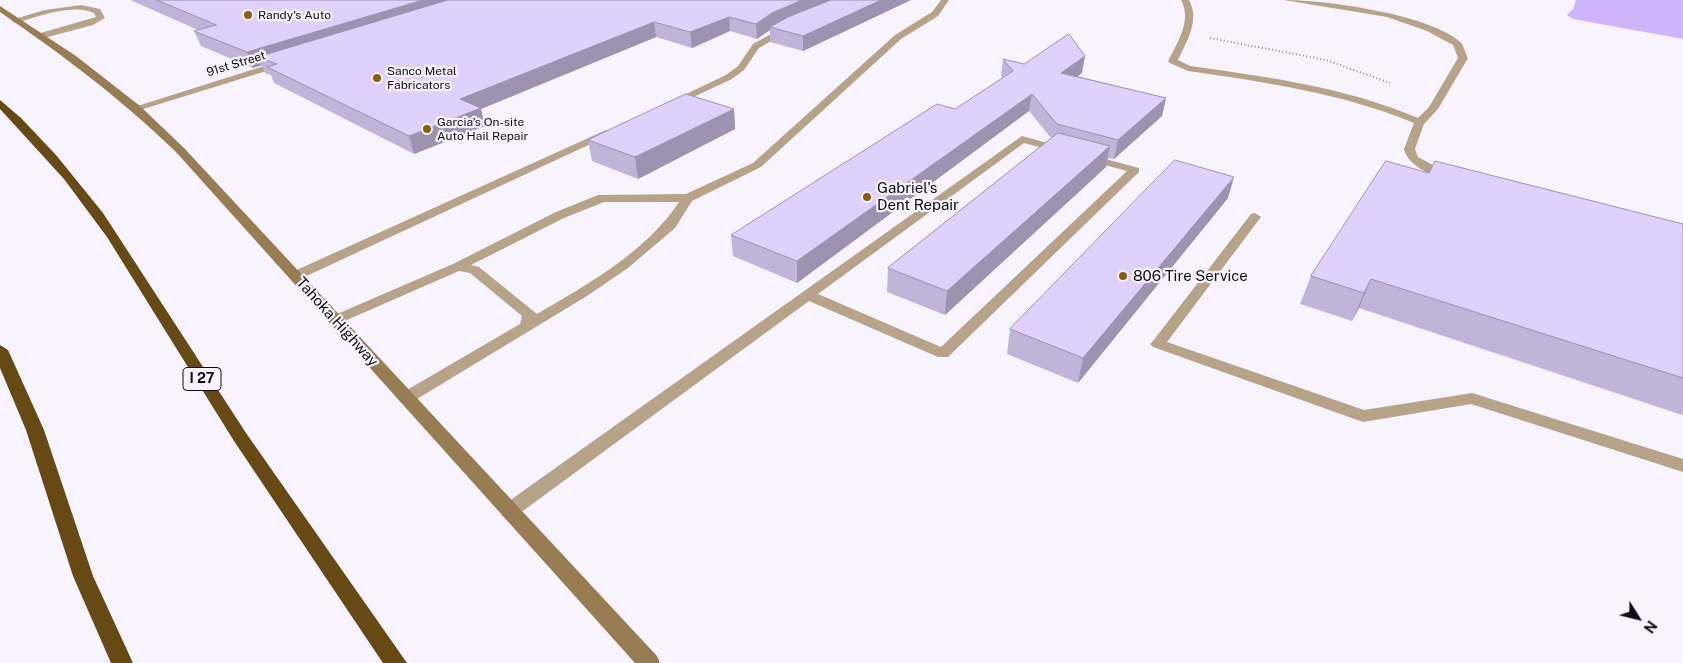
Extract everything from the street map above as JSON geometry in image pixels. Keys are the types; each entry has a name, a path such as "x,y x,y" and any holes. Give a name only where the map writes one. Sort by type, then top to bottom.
{"highway":[{"name":"I 27","path":"0,102 22,124 78,188 116,241 189,358 272,484 396,663"},
{"path":"0,350 35,430 83,576 122,663"}],"main road":[{"name":"Tahoka Highway","path":"0,8 73,58 136,108 180,150 649,663"}],"street":[{"path":"335,320 458,267 560,215 602,198 688,198 757,165 898,37 935,14 945,0"},
{"path":"1185,0 1189,22 1173,61 1188,68 1297,84 1362,99 1384,106 1420,122"},
{"path":"1288,0 1388,15 1430,30 1457,44 1463,58 1433,109 1420,122 1409,139 1411,156 1419,164 1445,173"},
{"path":"15,20 58,10 88,8 97,11 101,18 90,23 40,36"},
{"path":"666,106 729,76 741,68 756,46 776,32 804,20"},
{"name":"91st Street","path":"136,108 297,58"},
{"path":"295,276 620,126"},
{"path":"509,511 1022,138 1135,170 943,354 807,295"},
{"path":"406,398 582,293 623,265 670,225 688,198"},
{"path":"1255,217 1158,344 1363,416 1472,398 1683,466"},
{"path":"458,267 474,270 530,315 527,326"}],"shaded area":[{"path":"1576,0 1683,0 1683,39 1573,19 1567,15 1573,9"}],"building":[{"path":"157,0 423,0 247,52 194,31 216,25"},
{"path":"448,0 802,0 772,13 756,24 729,17 690,32 654,22 460,99 481,108 409,136 267,67 277,64 258,57"},
{"path":"831,0 881,0 803,36 770,27 788,17"},
{"path":"1069,34 1085,56 1061,73 1166,98 1118,140 1057,124 1032,94 797,261 731,235 937,104 955,109 1013,71 1003,59 1024,64"},
{"path":"686,94 734,109 635,157 588,140"},
{"path":"1058,133 1110,146 947,291 888,268"},
{"name":"806 Tire Service","path":"1175,160 1234,177 1083,358 1010,329"},
{"path":"1386,161 1429,173 1435,161 1683,224 1683,378 1371,279 1364,293 1311,276"}],"place":[{"name":"Randy's Auto","path":"248,15"},
{"name":"Sanco Metal Fabricators","path":"377,78"},
{"name":"Garcia’s On-site Auto Hail Repair","path":"427,129"},
{"name":"Gabriel's Dent Repair","path":"867,197"},
{"name":"806 Tire Service","path":"1123,276"}]}
